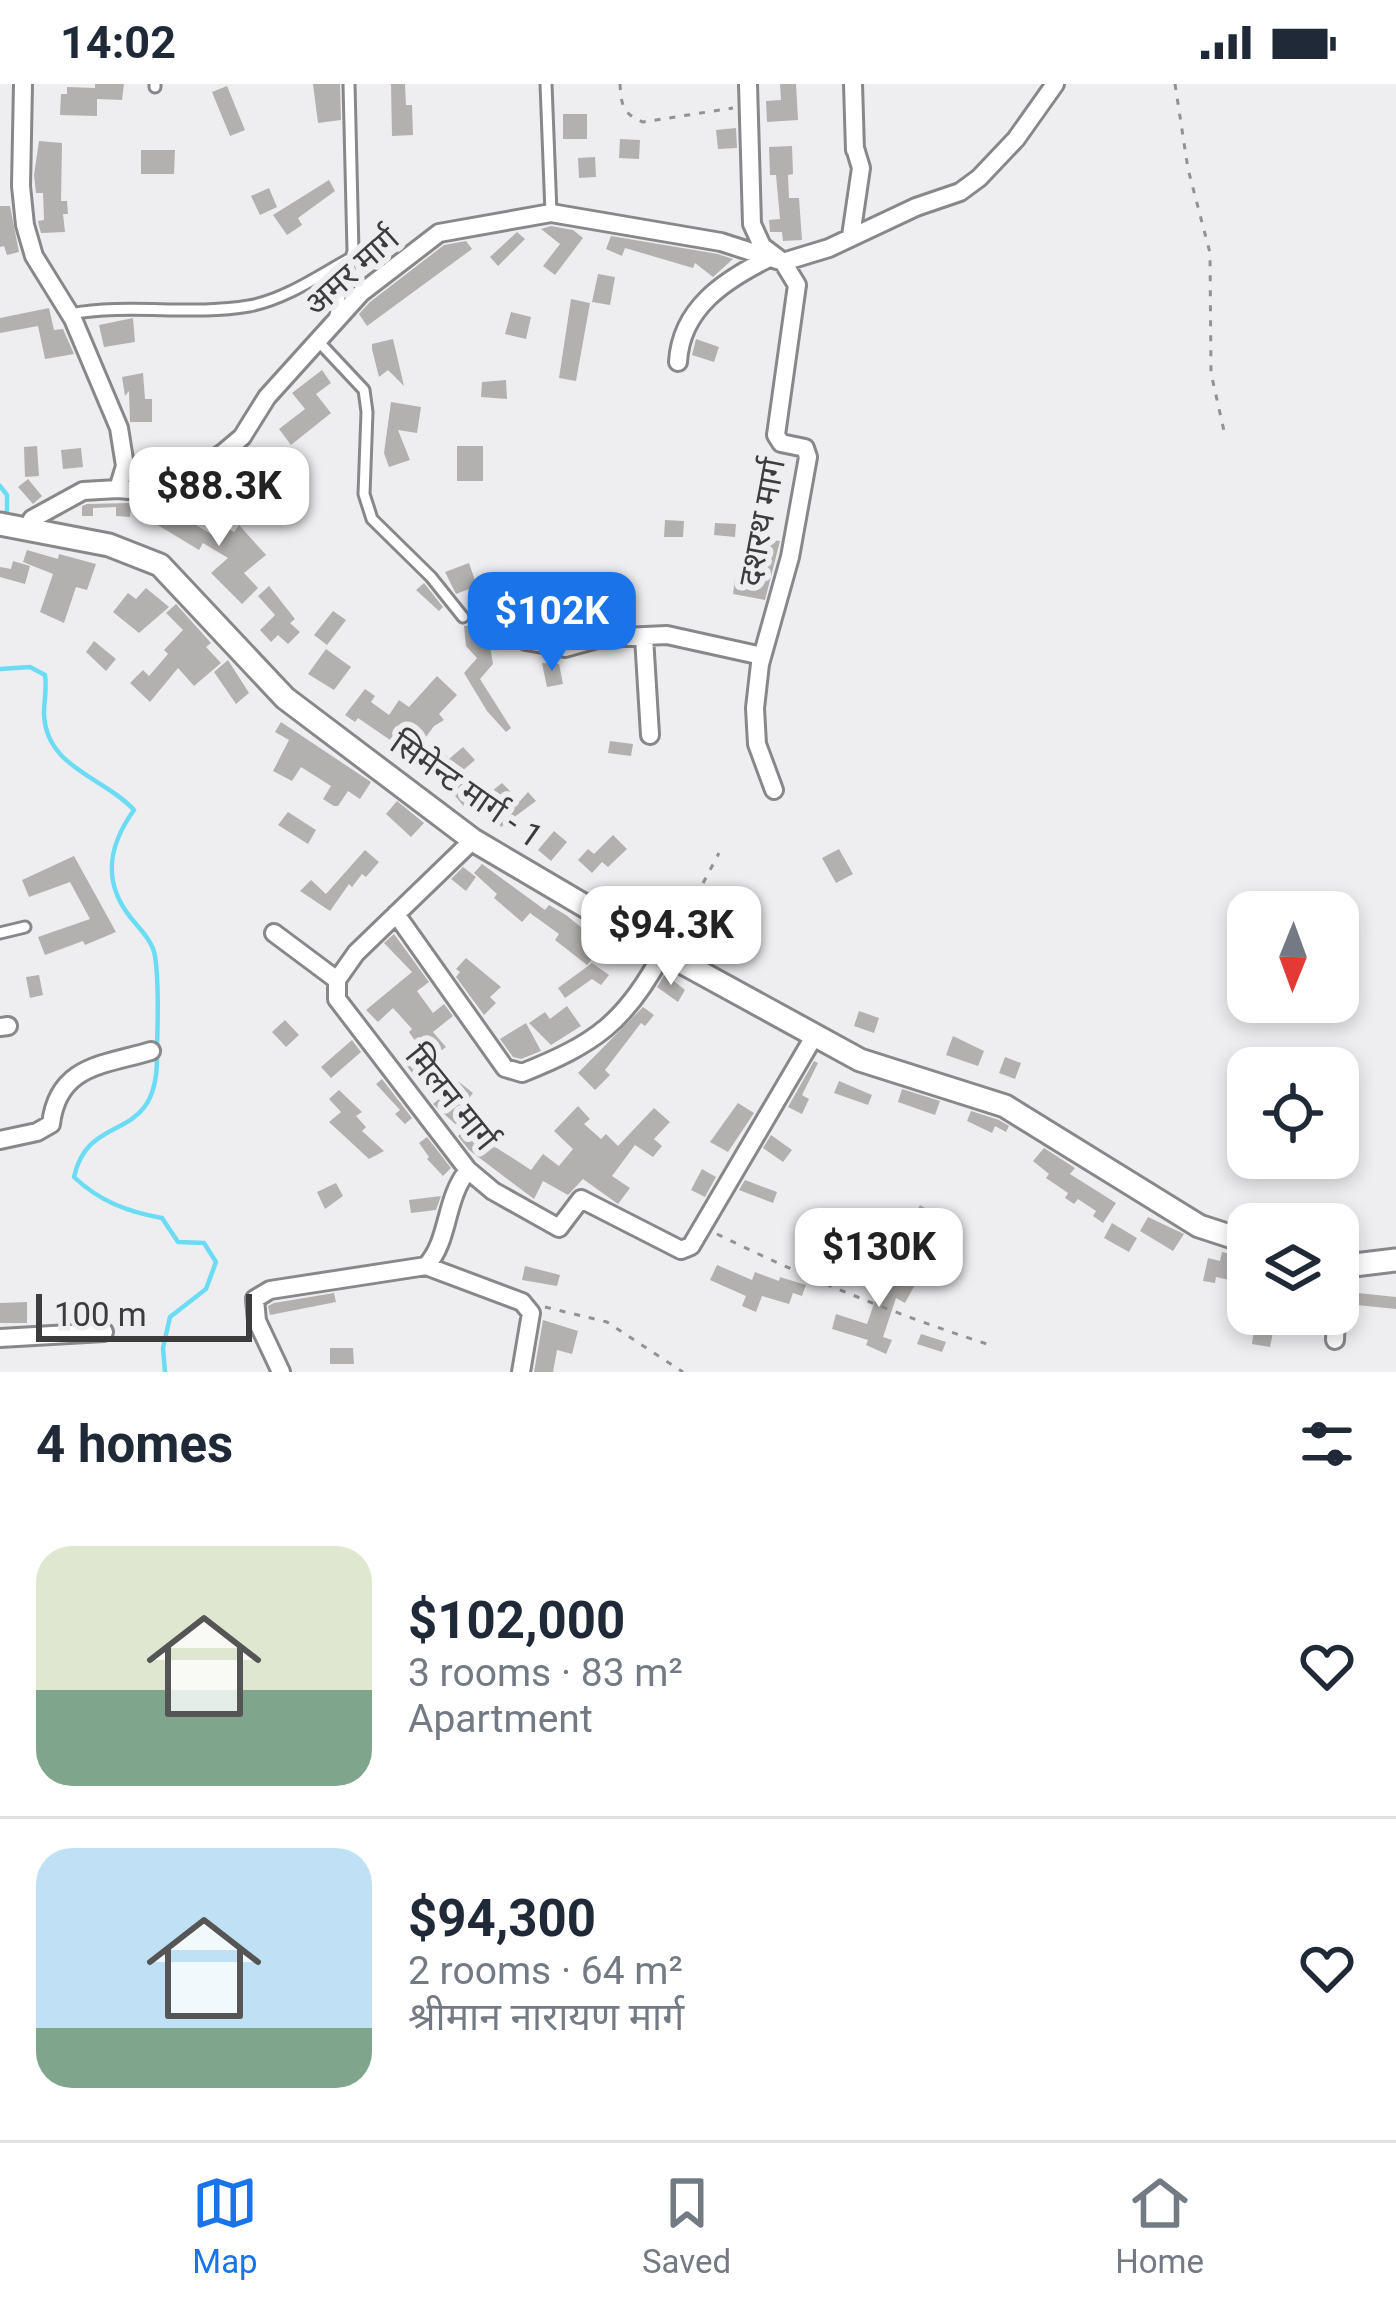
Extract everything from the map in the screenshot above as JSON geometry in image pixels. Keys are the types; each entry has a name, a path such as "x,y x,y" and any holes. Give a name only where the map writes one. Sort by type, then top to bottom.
{"street":[{"path":"23,84 25,225 34,256 70,314 118,428 125,466 118,489"},
{"name":"दशरथ मार्ग","path":"748,84 752,224 762,246 797,285 776,435 781,443 805,448 808,457 790,557 762,656 755,708 757,744 774,790"},
{"path":"851,236 861,169 855,149 853,84"},
{"path":"678,362 679,348 698,305 746,269 829,248 960,192 1016,139 1055,84"},
{"name":"अमर मार्ग","path":"24,531 50,506 83,491 168,489 224,453 361,293 439,233 551,213 721,242 776,260"},
{"name":"सिमेन्ट मार्ग - 1","path":"0,524 109,545 160,565 285,698 473,840 664,953 860,1060 1004,1106 1199,1226 1227,1235"},
{"path":"526,640 565,648 601,638 668,635 762,656"},
{"path":"644,637 650,735"},
{"path":"274,933 337,980 356,953 473,840"},
{"path":"396,914 506,1068 522,1073 605,1033 641,992 664,953"},
{"name":"मिलन मार्ग","path":"337,980 337,1000 468,1170 493,1191 559,1228 581,1199 681,1250 691,1246 703,1226"},
{"path":"703,1226 815,1036"},
{"path":"0,1140 51,1124 65,1082 80,1072 151,1051"},
{"path":"426,1265 436,1254 453,1189 468,1170"},
{"path":"1359,1265 1396,1260"},
{"path":"280,1372 257,1322 255,1299 270,1290 426,1265 522,1301 531,1313 521,1372"},
{"path":"0,1338 104,1332"},
{"path":"1335,1335 1335,1340"}],"lane":[{"path":"332,326 351,258 355,200 349,84"},
{"path":"546,84 551,213"},
{"path":"70,314 97,309 254,305 351,258"},
{"path":"318,341 364,389 368,412 364,494 372,519 431,577 463,617"},
{"path":"0,933 25,927"}],"path":[{"path":"620,84 621,106 630,117 644,122 747,105"},
{"path":"1174,84 1188,170 1210,253 1211,373 1224,431"},
{"path":"664,953 719,854"},
{"path":"703,1226 796,1272 986,1344"},
{"path":"522,1301 608,1322 683,1372"}],"building":[{"path":"95,84 124,84 122,100 97,99 97,116 60,115 61,94 67,94 67,87 95,88"},
{"path":"313,84 340,84 341,120 318,123"},
{"path":"391,84 405,84 406,105 412,105 413,135 392,136"},
{"path":"780,84 796,84 798,120 767,122 766,101 781,100"},
{"path":"227,86 245,130 230,136 212,92"},
{"path":"563,114 587,114 587,139 563,139"},
{"path":"736,128 737,148 718,149 716,130"},
{"path":"620,139 640,140 639,159 619,158"},
{"path":"39,141 62,143 61,201 67,201 68,214 63,214 65,232 41,233 39,226 38,221 44,220 43,193 36,193 34,175"},
{"path":"792,146 789,198 799,198 802,240 783,241 782,232 770,232 769,220 780,219 769,147"},
{"path":"141,150 175,150 174,174 141,174"},
{"path":"595,157 596,177 579,178 578,158"},
{"path":"329,180 335,191 298,218 302,225 287,235 273,215"},
{"path":"269,188 277,207 260,215 251,196"},
{"path":"0,206 10,206 19,252 7,255 4,246 0,247"},
{"path":"541,229 573,230 583,238 555,275 543,266 560,244"},
{"path":"517,232 525,239 498,266 490,257"},
{"path":"611,236 733,259 713,277 695,263 693,268 625,248 622,256 606,249"},
{"path":"466,241 472,249 367,326 359,314 370,302 444,245"},
{"path":"598,274 615,277 610,305 592,302"},
{"path":"571,299 590,303 576,381 559,378"},
{"path":"49,308 54,330 63,329 74,354 45,359 38,326 0,333 0,318"},
{"path":"511,312 531,317 526,339 505,334"},
{"path":"133,318 135,342 104,347 99,325"},
{"path":"393,339 404,386 388,370 379,377 372,349 372,344"},
{"path":"696,339 719,347 714,362 692,355"},
{"path":"322,370 331,383 316,394 331,413 291,445 279,429 305,409 292,393"},
{"path":"143,373 145,399 152,399 152,422 130,422 129,391 125,396 122,377"},
{"path":"506,380 507,399 481,397 482,382"},
{"path":"391,402 421,407 417,433 398,430 410,460 389,467 384,453"},
{"path":"37,446 39,476 25,477 24,447"},
{"path":"457,446 483,446 483,481 457,481"},
{"path":"81,448 83,467 63,469 61,450"},
{"path":"245,451 258,465 240,482 225,467"},
{"path":"28,479 42,496 33,504 18,487"},
{"path":"169,502 211,534 218,523 234,532 239,525 266,555 244,573 258,588 242,604 211,573 228,558 203,543 199,550 156,524"},
{"path":"131,503 130,517 116,516 116,507 93,508 93,516 82,516 82,506 87,504"},
{"path":"665,520 684,521 683,537 664,537"},
{"path":"715,523 736,524 735,537 714,535"},
{"path":"762,539 780,541 765,600 733,594 735,579 758,582"},
{"path":"27,550 96,564 87,590 76,587 64,623 40,612 53,574 23,562"},
{"path":"13,561 30,566 25,584 0,577 0,567 11,569"},
{"path":"469,563 477,586 456,594 445,572"},
{"path":"424,583 443,607 439,611 416,590"},
{"path":"269,586 300,632 288,644 278,635 271,642 260,630 275,615 258,596"},
{"path":"146,588 169,607 139,633 113,612 128,593 136,599"},
{"path":"176,604 211,643 206,647 221,663 194,686 178,668 150,702 130,683 143,670 149,676 183,630 166,613"},
{"path":"333,611 346,620 327,645 314,635"},
{"path":"485,616 493,664 480,679 511,728 506,732 464,673 477,658 466,646 464,626 474,625 473,617"},
{"path":"94,641 116,659 106,671 86,652"},
{"path":"326,649 351,667 334,690 308,674"},
{"path":"228,660 249,693 236,704 214,672"},
{"path":"542,663 559,664 563,684 547,687"},
{"path":"437,676 457,695 439,714 444,720 415,752 425,759 419,768 408,761 412,755 358,718 355,722 345,715 365,689 375,696 371,702 389,715 399,700 409,707"},
{"path":"281,722 371,782 360,799 348,791 334,806 323,799 331,786 301,767 292,781 273,771 289,740 275,732"},
{"path":"610,741 633,744 631,756 608,753"},
{"path":"463,747 475,760 461,772 482,794 466,809 429,765 443,753 449,759"},
{"path":"502,783 520,801 528,792 536,801 501,827 482,799"},
{"path":"397,801 424,823 411,837 386,814"},
{"path":"288,812 316,830 308,844 278,825"},
{"path":"554,831 567,842 551,861 538,850"},
{"path":"613,835 627,849 608,867 602,862 592,873 578,860 588,849 594,854"},
{"path":"839,849 853,874 836,883 822,858"},
{"path":"365,850 379,862 366,877 362,874 352,887 349,884 330,911 300,891 311,880 326,894"},
{"path":"74,856 116,932 45,955 38,937 90,919 70,882 29,897 22,880"},
{"path":"482,864 545,910 549,905 566,915 603,945 587,965 555,940 559,934 530,913 522,922 494,898 497,894 474,873"},
{"path":"463,867 476,877 466,891 451,879"},
{"path":"394,934 429,982 417,991 433,1013 444,1004 453,1016 433,1032 446,1047 428,1061 432,1066 417,1079 406,1065 422,1051 409,1032 412,1029 393,1008 378,1022 366,1010 412,972 384,943"},
{"path":"466,958 501,987 490,997 496,1003 484,1015 456,977 460,972 456,969"},
{"path":"592,963 609,975 601,985 592,979 565,998 558,988"},
{"path":"665,974 685,990 678,1002 657,987"},
{"path":"39,975 43,995 30,998 26,977"},
{"path":"567,1006 581,1026 551,1045 529,1023 545,1012 550,1019"},
{"path":"643,1007 654,1015 645,1026 641,1023 605,1070 610,1075 595,1090 578,1073"},
{"path":"859,1011 879,1018 874,1033 854,1026"},
{"path":"285,1020 299,1035 286,1047 272,1032"},
{"path":"526,1023 541,1051 521,1059 513,1057 500,1039"},
{"path":"953,1036 984,1051 978,1066 946,1055"},
{"path":"352,1040 361,1052 331,1078 321,1067"},
{"path":"1005,1057 1021,1063 1015,1079 999,1073"},
{"path":"814,1061 818,1063 802,1095 809,1099 802,1114 788,1107"},
{"path":"382,1079 412,1118 405,1124 395,1114 400,1110 376,1084"},
{"path":"839,1081 872,1095 868,1105 834,1093"},
{"path":"459,1082 473,1093 462,1107 486,1131 480,1137 531,1170 543,1154 559,1166 573,1149 554,1131 578,1106 590,1119 584,1124 618,1146 654,1108 670,1122 654,1139 662,1146 653,1157 635,1145 612,1176 630,1188 618,1204 583,1179 568,1195 543,1181 534,1199 469,1150 458,1136 463,1131 433,1104"},
{"path":"902,1089 940,1101 935,1115 898,1102"},
{"path":"339,1090 362,1112 356,1116 366,1127 362,1131 384,1151 369,1159 329,1122 341,1112 329,1099"},
{"path":"738,1103 754,1113 728,1152 710,1142"},
{"path":"971,1111 1009,1126 1006,1132 995,1126 992,1133 967,1121"},
{"path":"771,1135 792,1150 783,1162 763,1148"},
{"path":"427,1137 451,1168 443,1176 419,1143"},
{"path":"1044,1148 1075,1168 1070,1174 1116,1203 1103,1223 1093,1216 1096,1211 1078,1199 1074,1204 1065,1198 1068,1193 1046,1178 1049,1174 1033,1161"},
{"path":"702,1169 716,1177 705,1197 691,1190"},
{"path":"745,1180 777,1192 773,1203 739,1190"},
{"path":"336,1183 343,1196 325,1209 317,1192"},
{"path":"441,1196 436,1210 411,1213 409,1200"},
{"path":"920,1205 940,1217 924,1245 937,1256 928,1266 911,1259 919,1246 903,1237"},
{"path":"1148,1217 1184,1234 1173,1251 1140,1231"},
{"path":"838,1223 856,1229 851,1245 832,1239"},
{"path":"1112,1223 1137,1238 1129,1252 1104,1238"},
{"path":"1222,1252 1227,1253 1227,1279 1203,1281 1208,1258 1220,1261"},
{"path":"717,1265 752,1280 755,1272 806,1285 802,1296 793,1293 789,1304 762,1296 756,1312 742,1306 746,1296 710,1280"},
{"path":"525,1266 560,1275 557,1286 522,1280"},
{"path":"878,1270 918,1279 905,1303 896,1298 883,1337 892,1340 886,1354 866,1345 868,1340 832,1329 836,1314 867,1324 877,1295 872,1294"},
{"path":"334,1293 336,1302 270,1315 268,1306 274,1303"},
{"path":"1359,1293 1396,1297 1396,1309 1359,1305"},
{"path":"27,1302 27,1323 0,1323 0,1303"},
{"path":"543,1320 578,1331 572,1354 557,1350 553,1372 534,1372"},
{"path":"921,1334 946,1342 942,1352 917,1344"},
{"path":"1253,1335 1272,1335 1270,1347 1252,1344"},
{"path":"330,1348 353,1348 354,1364 330,1364"}],"waterway":[{"path":"0,486 7,495 7,511 1,518"},
{"path":"0,669 30,667 45,675 44,714 55,747 78,770 134,810 118,837 112,878 122,904 155,956 154,1086 135,1117 93,1142 74,1177 115,1204 162,1218 178,1242 204,1243 216,1262 206,1289 170,1317 163,1348 165,1372"}]}
